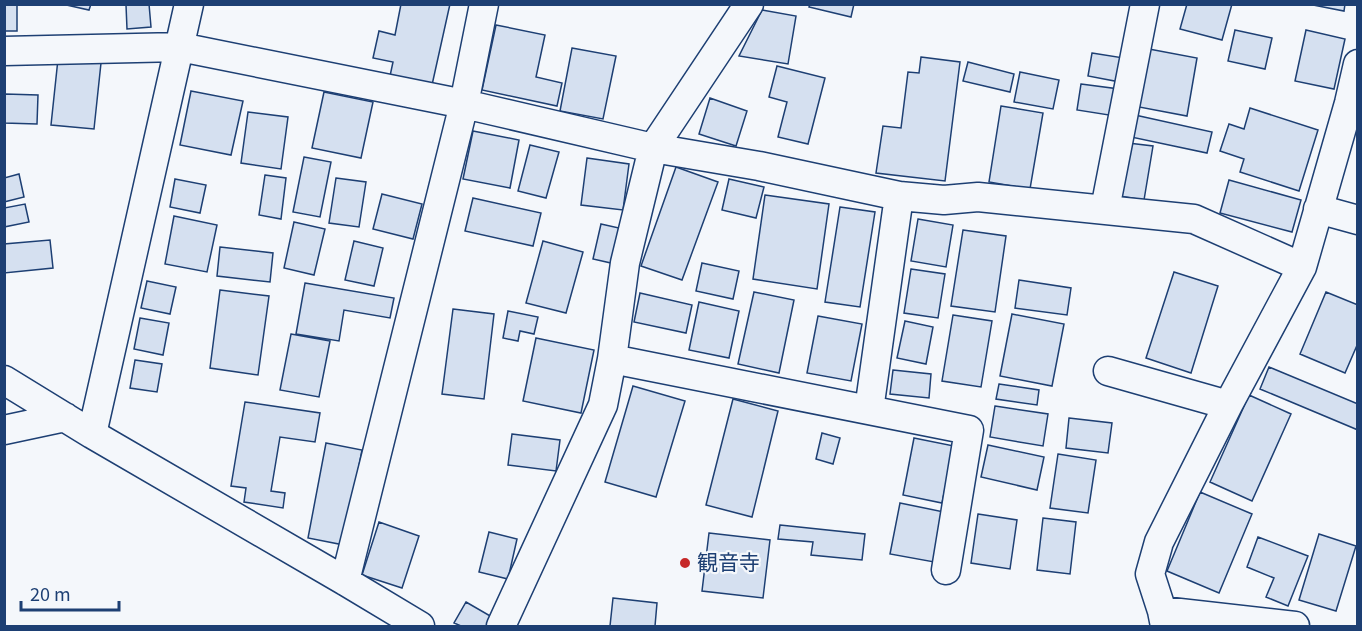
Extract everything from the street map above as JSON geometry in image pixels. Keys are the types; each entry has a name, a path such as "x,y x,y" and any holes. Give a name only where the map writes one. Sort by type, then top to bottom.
{"street":[{"path":"92,434 189,4"},
{"path":"345,581 465,104 484,4"},
{"path":"501,627 603,405 612,359 625,263 653,148 749,4"},
{"path":"1105,209 1145,4"},
{"path":"4,51 180,47 465,104 653,148 759,166 899,196 944,200 978,197 1194,219 1302,267"},
{"path":"1295,627 1164,619 1150,574 1159,542 1228,405 1302,267 1358,64"},
{"path":"869,410 899,196"},
{"path":"1318,209 1358,220"},
{"path":"612,359 969,430 946,570"},
{"path":"1108,371 1228,405"},
{"path":"4,380 420,627"},
{"path":"4,430 65,417"}],"building":[{"path":"4,4 17,4 17,31 4,31"},
{"path":"62,4 91,4 89,10"},
{"path":"149,4 151,27 127,29 126,5"},
{"path":"401,4 450,4 432,85 390,76 393,62 373,58 379,31 395,35"},
{"path":"810,4 854,4 851,17 809,7"},
{"path":"1187,4 1232,4 1222,40 1180,29"},
{"path":"1308,4 1345,4 1344,11"},
{"path":"762,10 796,16 788,64 739,56"},
{"path":"496,25 545,35 536,77 562,83 557,106 482,90"},
{"path":"1235,30 1272,38 1265,69 1228,61"},
{"path":"1306,30 1345,39 1334,89 1295,81"},
{"path":"572,48 616,56 603,119 560,111"},
{"path":"1149,49 1197,58 1187,116 1139,107"},
{"path":"1092,53 1124,58 1120,82 1088,76"},
{"path":"921,57 960,62 945,181 876,173 883,126 901,128 908,72 919,73"},
{"path":"58,59 101,63 94,129 51,125"},
{"path":"968,62 1014,74 1010,92 963,81"},
{"path":"777,66 825,78 808,144 778,137 787,102 769,97"},
{"path":"1020,72 1059,80 1053,109 1014,102"},
{"path":"1081,84 1119,89 1115,116 1077,110"},
{"path":"191,91 243,101 231,155 180,145"},
{"path":"324,92 373,102 361,158 312,148"},
{"path":"5,94 38,95 37,124 4,123"},
{"path":"710,98 747,111 736,146 699,134"},
{"path":"1001,106 1043,113 1030,189 989,182"},
{"path":"1250,108 1318,130 1299,191 1240,172 1244,159 1220,151 1229,124 1244,129"},
{"path":"248,112 288,117 281,169 241,163"},
{"path":"1135,115 1212,132 1207,153 1131,137"},
{"path":"473,131 519,140 510,188 463,179"},
{"path":"1128,143 1153,146 1144,200 1119,196"},
{"path":"530,145 559,152 546,198 518,191"},
{"path":"304,157 331,162 320,217 293,212"},
{"path":"587,158 629,164 623,210 581,205"},
{"path":"676,167 718,182 682,280 641,266"},
{"path":"19,174 24,197 4,202 4,178"},
{"path":"265,175 286,178 281,219 259,215"},
{"path":"336,178 366,182 359,227 329,223"},
{"path":"175,179 206,185 200,213 170,207"},
{"path":"729,179 764,187 756,218 722,210"},
{"path":"1229,180 1301,200 1292,232 1220,213"},
{"path":"382,194 422,204 413,239 373,229"},
{"path":"765,195 829,204 817,289 753,279"},
{"path":"473,198 541,213 533,246 465,231"},
{"path":"25,204 29,222 4,227 4,208"},
{"path":"840,207 875,212 860,307 825,302"},
{"path":"174,216 217,225 207,272 165,264"},
{"path":"918,219 953,225 946,267 911,261"},
{"path":"294,222 325,229 314,275 284,268"},
{"path":"601,224 619,228 611,263 593,259"},
{"path":"963,230 1006,236 995,312 951,306"},
{"path":"50,240 53,268 4,273 4,244"},
{"path":"354,241 383,248 374,286 345,280"},
{"path":"543,241 583,252 566,313 526,303"},
{"path":"220,247 273,253 270,282 217,276"},
{"path":"702,263 739,271 733,299 696,291"},
{"path":"911,269 945,274 938,318 904,313"},
{"path":"1174,272 1218,286 1191,373 1146,358"},
{"path":"1019,280 1071,288 1067,315 1015,308"},
{"path":"147,281 176,287 170,314 141,308"},
{"path":"305,283 394,298 390,318 344,310 339,341 296,334"},
{"path":"220,290 269,296 258,375 210,368"},
{"path":"754,292 794,300 779,373 738,364"},
{"path":"1326,292 1358,305 1358,343 1345,373 1300,354"},
{"path":"640,293 692,305 686,333 634,322"},
{"path":"699,302 739,311 729,358 689,350"},
{"path":"453,309 494,314 484,399 442,394"},
{"path":"508,311 538,317 534,334 520,331 518,341 503,338"},
{"path":"1012,314 1064,324 1052,386 1000,376"},
{"path":"953,315 992,321 981,387 942,381"},
{"path":"818,316 862,324 851,381 807,373"},
{"path":"140,318 169,323 163,355 134,349"},
{"path":"905,321 933,327 926,364 897,358"},
{"path":"291,334 330,341 319,397 280,390"},
{"path":"536,338 594,350 581,413 523,401"},
{"path":"135,360 162,364 157,392 130,388"},
{"path":"1269,367 1358,404 1358,430 1260,389"},
{"path":"893,370 931,374 929,398 890,394"},
{"path":"999,384 1039,390 1037,405 996,399"},
{"path":"633,386 685,401 656,497 605,482"},
{"path":"1249,395 1291,414 1252,501 1210,482"},
{"path":"733,399 778,411 752,517 706,505"},
{"path":"245,402 320,413 315,442 280,437 271,491 285,493 283,508 244,502 246,488 231,486"},
{"path":"995,406 1048,414 1043,446 990,437"},
{"path":"1069,418 1112,423 1108,453 1066,448"},
{"path":"822,433 840,438 833,464 816,459"},
{"path":"512,434 560,440 556,471 508,465"},
{"path":"914,438 954,446 942,503 903,495"},
{"path":"326,443 362,450 344,545 308,538"},
{"path":"988,445 1044,457 1037,490 981,477"},
{"path":"1058,454 1096,460 1088,513 1050,508"},
{"path":"1200,492 1252,514 1219,593 1167,571"},
{"path":"900,503 944,512 934,562 890,554"},
{"path":"978,514 1017,520 1010,569 971,563"},
{"path":"1043,518 1076,522 1070,574 1037,570"},
{"path":"379,522 419,536 402,588 362,575"},
{"path":"780,525 865,534 862,560 811,555 813,542 778,539"},
{"path":"489,532 517,539 508,579 479,572"},
{"path":"709,533 770,540 763,598 702,591"},
{"path":"1319,534 1356,546 1336,611 1299,600"},
{"path":"1258,537 1308,556 1288,606 1266,597 1274,578 1247,567"},
{"path":"613,598 657,603 655,626 610,626"},
{"path":"466,602 492,617 486,626 461,626 454,623"}],"place":[{"name":"観音寺","path":"685,563"}]}
